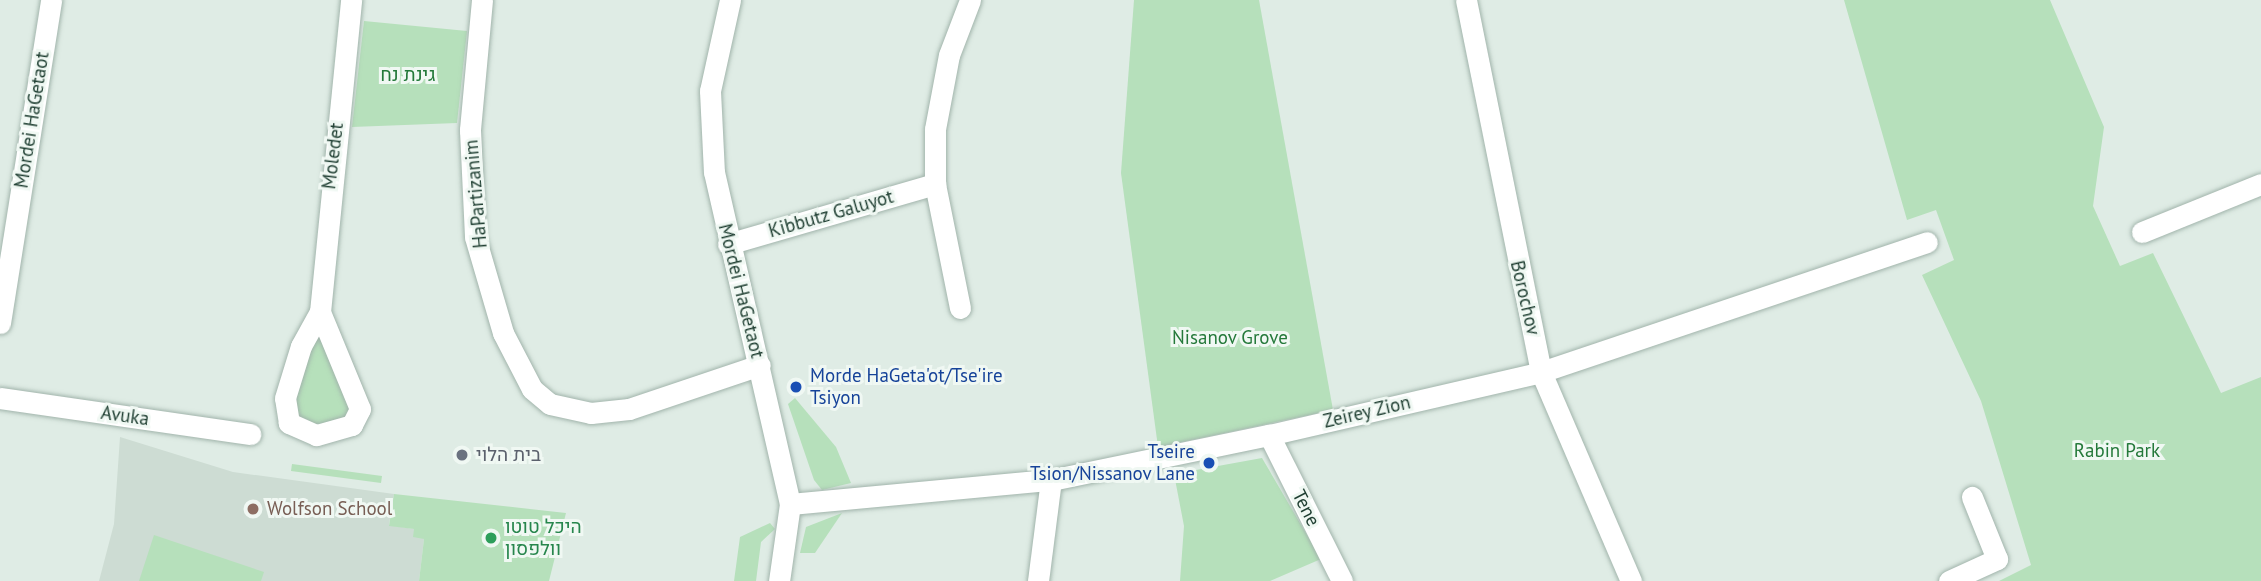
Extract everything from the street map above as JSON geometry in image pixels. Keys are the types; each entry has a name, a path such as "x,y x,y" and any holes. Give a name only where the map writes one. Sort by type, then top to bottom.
{"street":[{"name":"Mordei HaGetaot","path":"0,323 51,0"},
{"name":"Moledet","path":"320,312 360,409 352,425 316,435 289,423 285,398 301,346 320,312 351,0"},
{"name":"HaPartizanim","path":"482,0 470,130 475,237 503,333 532,389 550,404 591,413 629,408 760,365"},
{"name":"Mordei HaGetaot","path":"730,0 710,91 714,172 728,244 760,365 790,504 779,581"},
{"path":"960,308 935,184 935,129 949,55 970,0"},
{"name":"Borochov","path":"1466,0 1541,372 1631,581"},
{"name":"Kibbutz Galuyot","path":"728,244 935,184"},
{"path":"2142,232 2261,184"},
{"name":"Zeirey Zion","path":"790,504 1051,480 1269,435 1541,372 1927,243"},
{"name":"Avuka","path":"0,398 250,434"},
{"name":"Tene","path":"1269,435 1342,581"},
{"path":"1038,581 1051,480"},
{"path":"1949,581 1997,559 1972,497"}],"shaded area":[{"name":"Wolfson School","path":"120,437 233,472 394,494 389,525 414,529 424,539 419,581 99,581 114,524"}],"green space":[{"name":"Nisanov Grove","path":"1134,0 1259,0 1333,410 1158,447 1121,173"},
{"name":"Rabin Park","path":"1844,0 2050,0 2104,127 2093,206 2120,266 2153,253 2221,393 2261,377 2261,581 1999,581 2031,565 1981,401 1922,275 1954,260 1936,210 1907,220"},
{"name":"גינת נח","path":"364,21 467,31 457,123 352,127"},
{"path":"320,312 350,375 352,425 289,423"},
{"path":"795,398 836,447 851,483 822,490 814,480 788,404"},
{"path":"1262,458 1321,559 1270,581 1180,581 1184,526 1174,474"},
{"path":"292,464 382,476 381,483 291,471"},
{"name":"היכל טוטו וולפסון","path":"394,494 566,513 549,581 419,581 424,539 413,537 414,529 389,526"},
{"path":"842,513 815,553 800,553 806,527"},
{"path":"770,523 775,529 761,542 756,581 734,581 740,537"},
{"path":"154,535 264,572 261,581 139,581"}],"place":[{"name":"Morde HaGeta'ot/Tse'ire Tsiyon","path":"796,387"},
{"name":"בית הלוי","path":"462,455"},
{"name":"Tseire Tsion/Nissanov Lane","path":"1209,463"},
{"name":"Wolfson School","path":"253,509"},
{"name":"היכל טוטו וולפסון","path":"491,538"}]}
